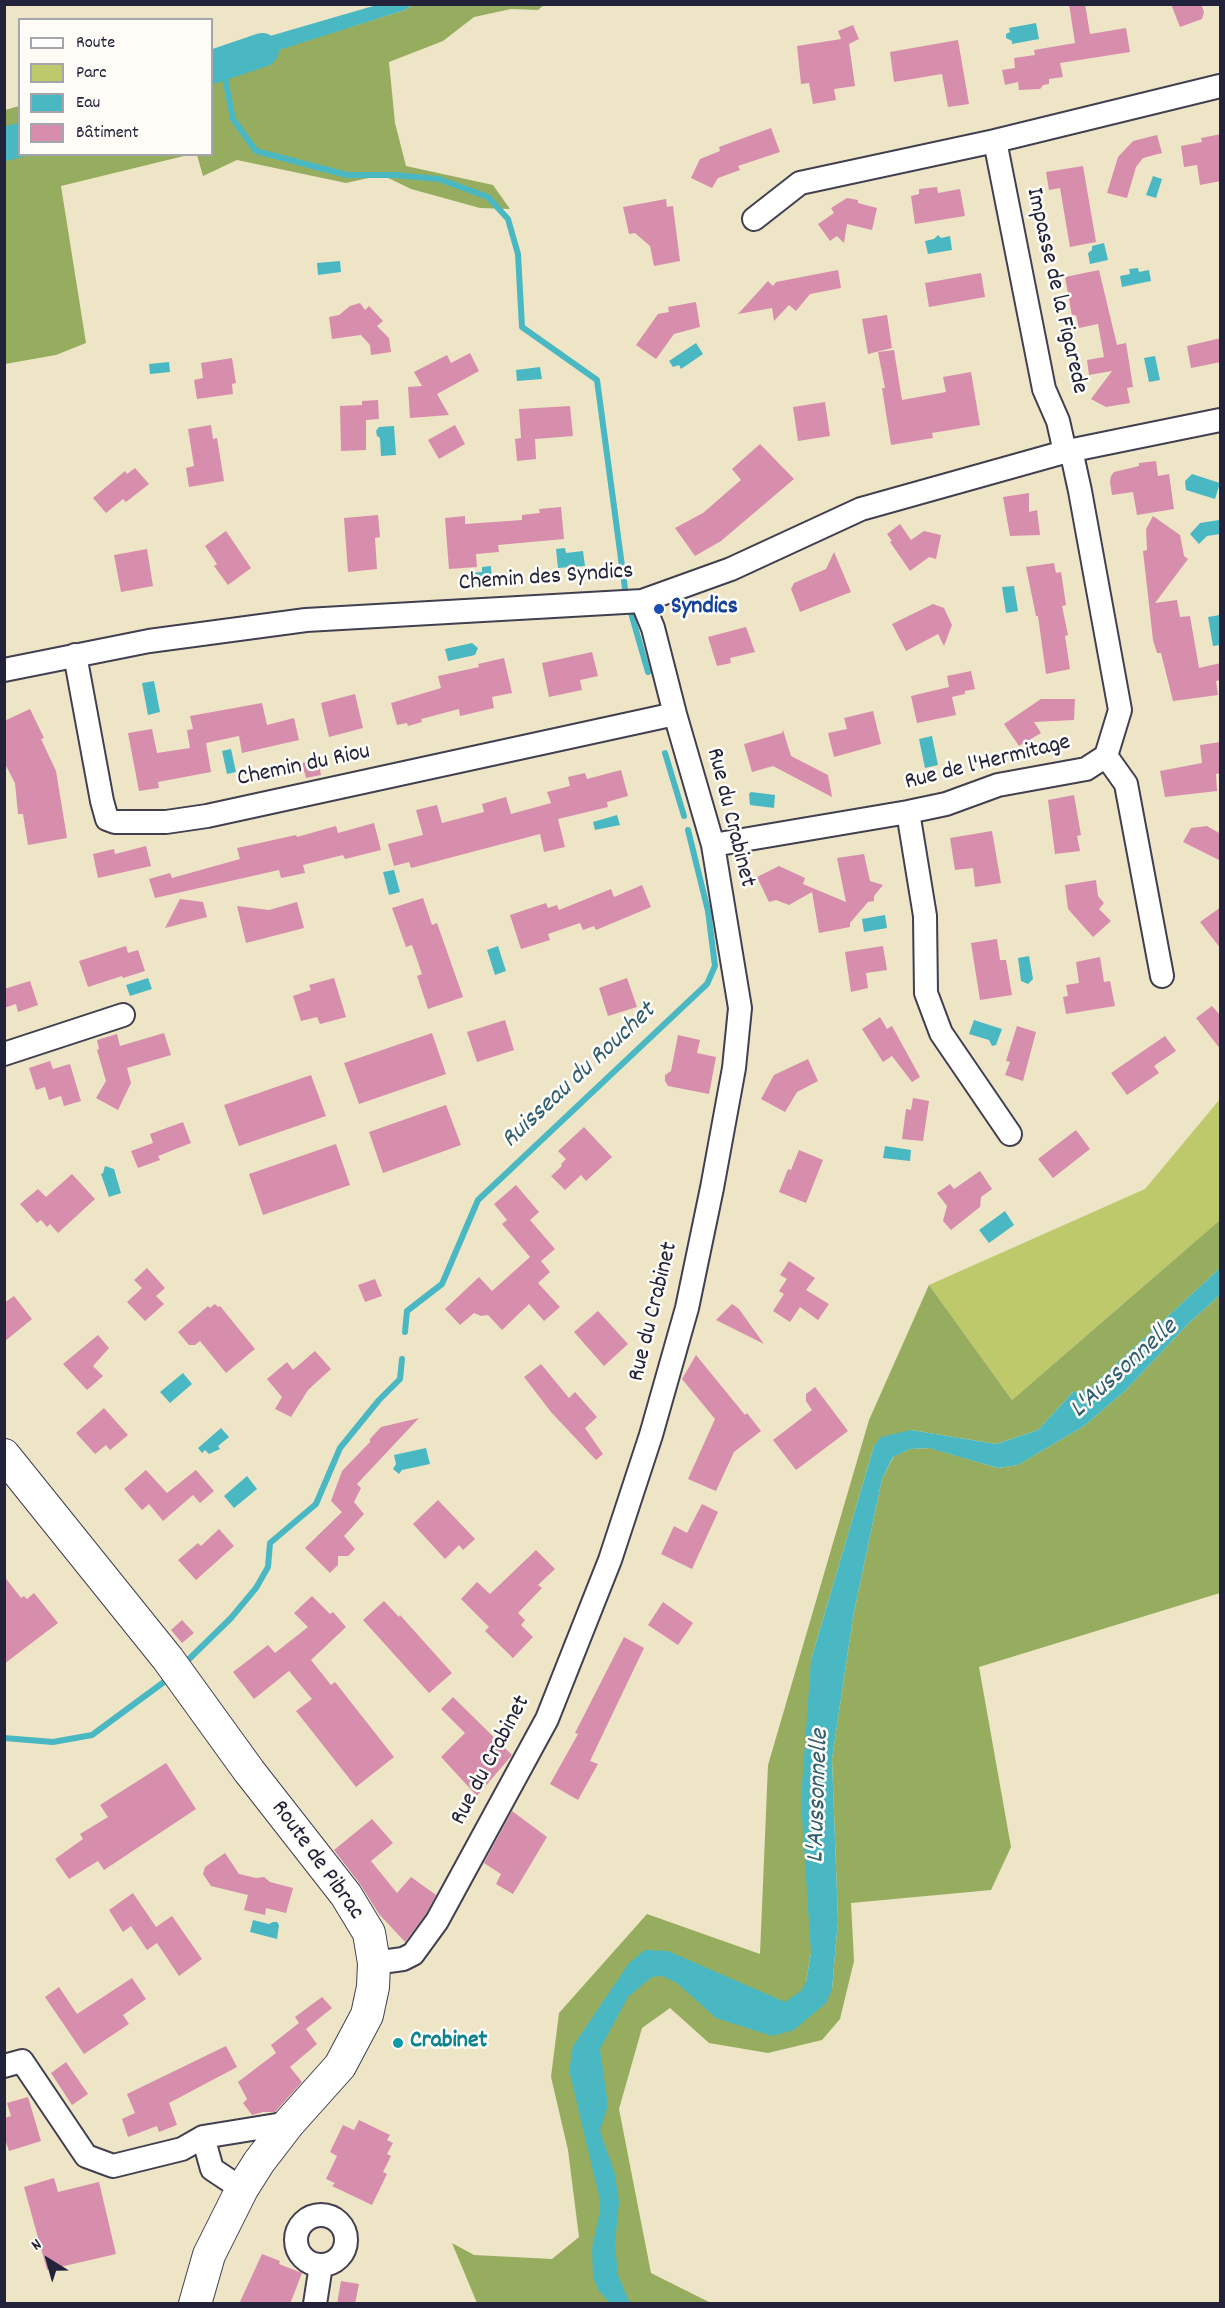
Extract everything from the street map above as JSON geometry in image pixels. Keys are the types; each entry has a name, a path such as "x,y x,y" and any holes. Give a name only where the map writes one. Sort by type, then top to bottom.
{"main road":[{"name":"Route de Pibrac","path":"4,1455 176,1670 249,1771 345,1895 369,1933 374,1964 373,1987 367,2015 340,2066 289,2123 259,2162 242,2189 209,2255 195,2304"}],"street":[{"path":"754,219 800,183 995,141 1221,86"},
{"name":"Impasse de la Figarede","path":"995,141 1044,389 1068,451"},
{"name":"Chemin des Syndics","path":"4,670 149,641 306,620 633,602 731,569 861,509 1068,451 1221,420"},
{"name":"Rue de l'Hermitage","path":"713,845 946,804 998,785 1086,769 1107,756 1120,710 1080,491 1068,451"},
{"name":"Rue du Crabinet","path":"374,1964 403,1959 413,1954 437,1921 547,1719 610,1560 651,1435 687,1308 734,1068 740,1008 713,845 653,628 633,602"},
{"name":"Chemin du Riou","path":"75,655 102,801 107,819 115,822 166,822 207,816 675,714"},
{"path":"1107,756 1126,784 1162,976"},
{"path":"908,812 924,916 926,993 940,1033 1010,1134"},
{"path":"4,1054 123,1015"},
{"path":"4,2066 22,2061 86,2156 113,2166 182,2149 203,2137 289,2123"},
{"path":"203,2137 212,2169 242,2189"},
{"path":"315,2304 321,2265"}],"green space":[{"path":"412,5 544,5 538,10 511,9 474,17 443,41 389,62 395,123 406,166 493,185 510,209 480,208 411,189 382,175 346,183 237,160 203,176 197,156 213,156 213,53 215,52 219,68 405,10"},
{"path":"18,106 18,156 184,156 61,186 86,343 56,355 5,364 5,110"},
{"path":"1220,1099 1220,1220 1012,1400 929,1285 1145,1189"},
{"path":"1220,1220 1220,1268 1087,1391 1073,1392 1038,1430 996,1444 911,1430 874,1446 811,1660 811,1953 806,1982 832,1990 838,1920 832,1759 853,1617 882,1479 894,1456 910,1449 930,1448 998,1468 1018,1465 1084,1426 1125,1391 1189,1323 1220,1295 1220,1593 979,1667 1011,1847 991,1890 851,1903 854,1961 840,2019 822,2040 768,2053 709,2043 670,2008 642,2028 619,2109 651,2273 711,2303 477,2303 452,2243 474,2255 552,2259 579,2237 568,2150 551,2077 559,2013 647,1914 760,1954 768,1765 869,1420 929,1285 1012,1400"}],"water":[{"path":"380,4 412,5 405,10 219,69 215,52"},
{"path":"1036,23 1039,39 1012,44 1012,41 1006,38 1006,34 1010,32 1009,28"},
{"path":"1153,176 1162,179 1156,198 1146,195"},
{"path":"938,235 941,238 950,236 952,250 928,254 925,241 934,239"},
{"path":"1104,243 1108,260 1090,264 1088,253 1092,250 1092,246"},
{"path":"340,261 341,272 318,275 317,263"},
{"path":"1138,268 1139,272 1149,270 1151,281 1122,287 1120,276 1130,274 1129,269"},
{"path":"696,343 703,354 681,369 679,365 673,367 669,361"},
{"path":"1155,356 1160,380 1149,382 1144,358"},
{"path":"169,362 170,372 150,374 149,364"},
{"path":"540,367 542,379 517,381 516,370"},
{"path":"394,426 396,455 381,456 380,438 376,431 379,427"},
{"path":"1192,474 1220,483 1215,499 1186,490 1185,481"},
{"path":"1219,520 1220,534 1207,536 1199,544 1190,534 1200,523"},
{"path":"565,548 566,553 583,551 585,566 558,568 556,549"},
{"path":"491,566 492,583 470,585 469,573 482,572 482,567"},
{"path":"1014,586 1018,611 1006,613 1002,587"},
{"path":"1220,615 1220,645 1213,646 1208,617"},
{"path":"472,643 478,648 475,655 448,661 445,649"},
{"path":"154,681 160,712 148,715 142,683"},
{"path":"932,736 938,765 925,768 919,739"},
{"path":"231,749 236,772 227,774 222,751"},
{"path":"751,792 775,795 774,808 750,805 749,794"},
{"path":"617,815 620,825 595,830 593,822"},
{"path":"394,870 400,892 389,895 383,872"},
{"path":"885,915 887,928 864,932 862,919"},
{"path":"498,946 506,971 495,975 487,950"},
{"path":"1029,956 1033,979 1028,984 1021,981 1018,958"},
{"path":"148,978 152,989 130,996 126,985"},
{"path":"974,1020 1002,1029 996,1045 992,1046 989,1040 969,1034"},
{"path":"885,1146 911,1150 910,1161 883,1158"},
{"path":"105,1166 114,1169 121,1193 109,1197 101,1174"},
{"path":"1005,1211 1014,1225 989,1243 979,1230"},
{"path":"1220,1268 1220,1295 1189,1323 1125,1391 1084,1426 1018,1465 998,1468 929,1448 910,1449 893,1457 882,1479 853,1617 832,1759 838,1920 832,1990 826,2003 794,2030 772,2036 716,2018 677,1983 662,1976 652,1977 628,1997 600,2049 608,2105 600,2131 615,2174 619,2202 615,2244 618,2275 629,2301 633,2303 610,2303 599,2291 593,2277 592,2248 600,2211 599,2196 569,2070 573,2046 629,1963 645,1950 668,1951 785,2002 801,1991 806,1982 811,1953 801,1800 811,1660 874,1446 881,1437 911,1430 996,1444 1038,1430 1073,1392 1088,1390"},
{"path":"183,1373 192,1384 170,1403 160,1392"},
{"path":"221,1428 229,1437 218,1446 220,1449 209,1454 205,1450 202,1453 198,1448"},
{"path":"426,1448 430,1464 402,1470 399,1474 393,1469 396,1464 394,1455"},
{"path":"247,1476 257,1489 234,1508 224,1496"},
{"path":"253,1920 269,1924 277,1922 279,1925 277,1939 250,1932"}],"building":[{"path":"1069,4 1085,4 1090,34 1126,28 1130,52 1060,63 1063,77 1049,79 1049,84 1043,85 1040,89 1019,90 1018,82 1005,85 1002,70 1015,68 1014,58 1035,55 1034,50 1075,43"},
{"path":"1171,4 1201,4 1204,12 1202,19 1180,27"},
{"path":"853,25 859,39 849,44 855,86 834,89 836,100 813,104 809,83 801,84 797,46 841,39 838,31"},
{"path":"958,40 969,104 948,107 942,74 894,82 890,52"},
{"path":"771,128 780,152 738,166 740,170 718,178 712,188 691,178 700,159 720,151 719,147"},
{"path":"1221,134 1221,181 1200,185 1197,165 1184,167 1181,146 1202,142 1201,138"},
{"path":"1157,135 1162,153 1143,158 1136,167 1127,198 1107,193 1118,157 1133,141"},
{"path":"1083,166 1096,242 1070,247 1060,188 1049,190 1046,172"},
{"path":"937,187 938,193 960,189 965,216 915,224 911,196 919,194 919,189"},
{"path":"847,198 877,208 872,230 847,224 844,243 837,236 830,241 818,224 834,213 831,208"},
{"path":"666,199 667,207 673,206 680,261 654,266 650,246 635,233 629,234 623,207"},
{"path":"838,270 841,288 810,294 796,311 789,305 774,321 772,308 738,314 768,281 773,286 776,282"},
{"path":"1099,270 1117,345 1126,343 1133,387 1127,388 1130,403 1106,407 1091,399 1112,371 1089,375 1087,360 1104,357 1098,324 1079,328 1076,315 1072,316 1065,277"},
{"path":"981,273 985,297 929,307 925,283"},
{"path":"696,302 700,327 674,334 656,359 636,345 658,314 669,312 668,307"},
{"path":"360,303 365,310 369,306 383,321 377,326 389,338 391,352 371,355 370,345 361,335 332,339 329,317 339,315 350,306"},
{"path":"887,315 892,348 868,354 862,319"},
{"path":"1221,338 1221,362 1191,368 1187,346"},
{"path":"894,350 902,400 946,392 943,377 971,372 980,425 932,433 933,438 891,445 882,388 885,388 878,352"},
{"path":"470,353 479,371 437,394 449,415 410,418 408,387 422,386 414,372 447,355 451,363"},
{"path":"232,358 236,383 232,384 233,394 197,399 194,380 203,378 201,363"},
{"path":"378,400 379,419 366,420 366,450 341,451 340,406 362,405 362,401"},
{"path":"825,402 830,436 798,441 793,407"},
{"path":"570,406 573,436 535,439 536,459 517,461 515,439 521,438 519,409"},
{"path":"211,425 213,439 217,438 224,481 189,487 186,468 194,466 188,429"},
{"path":"455,425 465,444 439,459 428,440"},
{"path":"760,444 794,479 721,541 695,556 675,528 703,513 741,480 732,469"},
{"path":"1156,461 1158,476 1169,474 1174,509 1137,515 1133,492 1112,495 1111,476 1114,472 1139,466 1139,463"},
{"path":"135,468 149,484 126,502 123,499 106,513 93,498 125,471 127,474"},
{"path":"1029,493 1029,512 1037,510 1040,535 1010,536 1003,497"},
{"path":"561,507 564,539 498,545 499,552 476,554 477,567 449,569 445,518 465,516 465,524 522,520 522,515 540,513 539,509"},
{"path":"378,515 380,537 375,538 377,569 348,572 344,518"},
{"path":"1153,516 1180,535 1184,556 1188,559 1155,603 1177,600 1180,617 1190,616 1199,668 1221,663 1221,680 1216,681 1218,695 1173,701 1161,653 1157,653 1153,640 1143,551 1147,550 1146,529"},
{"path":"900,524 911,540 924,531 941,535 936,559 929,557 910,571 887,534"},
{"path":"226,531 251,568 228,585 214,566 217,564 205,546"},
{"path":"147,549 153,586 121,592 114,555"},
{"path":"834,552 851,592 800,612 791,589 794,583 826,569"},
{"path":"1054,563 1056,573 1061,572 1066,605 1062,606 1068,635 1065,636 1070,669 1046,674 1038,616 1036,616 1026,567"},
{"path":"933,604 944,608 952,625 944,646 938,634 906,651 892,624"},
{"path":"746,627 755,652 730,658 731,663 717,666 708,637"},
{"path":"592,652 598,676 580,680 582,690 549,697 542,663"},
{"path":"504,658 512,693 492,697 494,708 460,716 459,709 421,719 422,722 408,726 407,723 397,725 391,703 441,688 438,676 479,667 478,664"},
{"path":"971,671 975,689 952,697 956,715 917,723 911,696 949,687 947,676"},
{"path":"355,694 363,728 329,737 321,703"},
{"path":"1041,699 1075,699 1074,720 1034,722 1041,733 1019,746 1004,724"},
{"path":"262,703 267,725 294,718 299,740 242,753 239,736 206,743 211,772 158,782 159,788 139,791 128,733 152,729 157,753 190,748 187,730 193,729 190,716"},
{"path":"30,709 56,771 67,838 28,845 23,814 18,814 15,783 4,762 4,721"},
{"path":"873,711 881,744 834,757 828,733 847,729 844,718"},
{"path":"783,730 791,756 828,775 832,797 773,766 752,772 744,744 782,733"},
{"path":"1221,742 1221,773 1216,774 1217,791 1165,797 1160,771 1202,763 1200,745"},
{"path":"318,759 321,775 306,778 302,763"},
{"path":"621,770 628,796 607,802 608,807 558,819 565,847 544,852 540,834 411,868 409,862 394,866 388,844 423,835 416,810 437,805 442,823 484,812 482,804 506,797 511,814 551,803 547,792 570,786 568,777 585,773 587,779"},
{"path":"1074,795 1081,835 1077,836 1080,851 1055,854 1048,800"},
{"path":"374,823 381,850 345,859 343,855 303,865 305,873 281,878 279,870 155,898 149,879 170,873 172,878 240,859 237,848 296,835 297,837 336,826 338,833"},
{"path":"1207,826 1221,834 1221,861 1183,842 1191,828"},
{"path":"992,831 1001,883 975,887 973,868 955,870 950,838"},
{"path":"146,846 151,866 98,878 93,854 114,849 115,854"},
{"path":"864,854 870,881 883,885 874,896 874,901 868,902 850,923 850,927 819,933 812,892 789,905 776,900 769,902 757,877 779,866 805,878 803,884 846,902 837,858"},
{"path":"1096,880 1098,896 1104,903 1099,909 1111,921 1093,937 1068,909 1065,885"},
{"path":"642,885 651,907 596,930 594,926 583,930 580,923 548,934 550,940 521,949 510,915 546,903 548,908 557,905 559,910 611,889 614,897"},
{"path":"423,898 432,925 437,923 463,997 428,1009 417,976 422,974 412,945 406,947 392,908"},
{"path":"180,899 203,902 207,917 165,928"},
{"path":"297,902 304,928 246,943 237,906 269,910"},
{"path":"1221,907 1221,949 1200,922"},
{"path":"997,939 1000,960 1006,960 1012,995 980,1000 971,943"},
{"path":"126,946 128,953 138,950 145,971 88,987 79,961"},
{"path":"883,946 887,970 866,973 868,988 851,992 845,952"},
{"path":"1100,957 1104,982 1110,981 1115,1006 1066,1014 1063,997 1068,996 1066,985 1079,983 1076,962"},
{"path":"334,978 346,1017 320,1024 317,1017 301,1021 293,996 311,990 309,985"},
{"path":"627,978 637,1007 608,1016 599,988"},
{"path":"30,981 38,1005 18,1012 16,1004 4,1008 4,989"},
{"path":"1212,1006 1221,1016 1221,1050 1196,1018"},
{"path":"880,1017 887,1029 892,1026 920,1077 912,1082 892,1056 883,1062 862,1029"},
{"path":"505,1020 514,1050 477,1062 467,1032"},
{"path":"1017,1026 1036,1032 1023,1081 1005,1075 1010,1062 1006,1061"},
{"path":"164,1033 171,1055 127,1068 131,1083 118,1110 96,1098 106,1081 97,1050 99,1049 97,1040 117,1034 120,1046"},
{"path":"432,1033 446,1074 359,1104 344,1063"},
{"path":"678,1035 700,1040 697,1053 716,1057 709,1094 668,1086 665,1081 665,1075 671,1071"},
{"path":"1165,1036 1176,1051 1154,1066 1159,1073 1127,1095 1111,1073"},
{"path":"808,1059 818,1081 797,1092 785,1112 761,1099 774,1075"},
{"path":"50,1061 53,1069 70,1064 81,1101 64,1106 61,1096 49,1100 45,1087 36,1090 29,1068"},
{"path":"311,1075 326,1116 239,1146 224,1105"},
{"path":"913,1098 929,1101 923,1141 902,1139 906,1109 911,1110"},
{"path":"446,1105 461,1145 383,1173 369,1132"},
{"path":"183,1122 191,1143 158,1156 160,1160 138,1168 131,1151 153,1143 150,1134"},
{"path":"584,1127 612,1157 586,1181 581,1175 565,1190 551,1176 566,1159 558,1151"},
{"path":"1076,1130 1090,1149 1053,1178 1038,1159"},
{"path":"336,1144 350,1185 263,1215 249,1174"},
{"path":"799,1150 823,1160 806,1203 779,1192"},
{"path":"980,1171 992,1189 981,1197 980,1207 951,1230 943,1221 947,1206 937,1193 950,1184 954,1189"},
{"path":"72,1174 95,1199 58,1233 50,1224 47,1227 41,1220 37,1223 20,1204 38,1189 46,1197"},
{"path":"516,1185 539,1212 530,1220 555,1249 541,1261 550,1272 538,1283 560,1307 544,1321 529,1304 502,1330 488,1315 481,1316 474,1313 460,1325 445,1309 479,1277 492,1291 530,1257 502,1224 507,1220 494,1204"},
{"path":"789,1261 815,1278 806,1290 829,1304 818,1320 800,1307 790,1322 773,1311 784,1294 779,1291 787,1279 780,1275"},
{"path":"147,1268 165,1288 156,1296 164,1304 145,1321 127,1302 142,1288 134,1280"},
{"path":"375,1279 382,1296 365,1302 358,1285"},
{"path":"14,1296 32,1319 4,1342 4,1303"},
{"path":"215,1304 220,1306 255,1349 226,1373 200,1341 195,1345 189,1345 178,1332 208,1306 210,1308"},
{"path":"732,1304 739,1309 764,1344 716,1320"},
{"path":"598,1311 628,1344 604,1366 574,1332"},
{"path":"98,1335 109,1348 93,1366 103,1376 87,1390 63,1364"},
{"path":"315,1351 331,1369 308,1390 291,1417 275,1409 282,1397 267,1379 287,1362 293,1370"},
{"path":"696,1355 761,1431 734,1452 716,1491 688,1479 715,1419 682,1379"},
{"path":"541,1364 569,1398 575,1392 597,1417 585,1428 603,1454 596,1460 551,1412 524,1377"},
{"path":"815,1387 848,1431 796,1470 773,1440 812,1410 806,1401 806,1394"},
{"path":"104,1408 128,1435 110,1450 106,1445 95,1454 76,1433"},
{"path":"419,1418 357,1484 361,1488 354,1502 364,1514 344,1536 355,1549 348,1556 338,1556 338,1565 330,1573 305,1548 342,1512 331,1501 342,1471 381,1427"},
{"path":"146,1470 167,1493 196,1470 214,1491 200,1503 193,1495 163,1521 149,1504 142,1510 124,1489"},
{"path":"438,1500 475,1539 463,1550 459,1545 445,1559 413,1524"},
{"path":"702,1504 718,1512 692,1569 661,1554 674,1526 687,1533"},
{"path":"219,1529 234,1546 196,1580 178,1560 198,1543 201,1546"},
{"path":"536,1550 555,1569 538,1585 542,1588 518,1613 525,1620 521,1625 533,1637 513,1658 485,1631 489,1627 461,1599 477,1582 490,1594"},
{"path":"4,1576 21,1598 24,1596 27,1599 34,1593 58,1623 4,1664"},
{"path":"312,1596 330,1614 333,1612 346,1627 311,1660 331,1685 335,1682 394,1757 356,1787 296,1711 312,1699 289,1671 254,1699 233,1672 268,1645 275,1653 308,1627 294,1613"},
{"path":"384,1601 399,1617 400,1615 452,1673 429,1693 363,1620"},
{"path":"663,1602 693,1623 678,1645 648,1625"},
{"path":"182,1620 194,1633 182,1643 171,1630"},
{"path":"624,1637 644,1648 590,1761 598,1764 578,1800 550,1784 578,1734 575,1733"},
{"path":"453,1697 512,1755 477,1796 441,1757 465,1733 441,1709"},
{"path":"166,1763 196,1809 104,1870 98,1861 69,1879 55,1859 83,1839 80,1834 108,1817 100,1805"},
{"path":"512,1811 547,1837 513,1894 496,1884 501,1874 484,1863"},
{"path":"372,1819 393,1843 371,1861 397,1893 411,1877 436,1895 426,1914 405,1942 379,1914 334,1850"},
{"path":"225,1853 239,1874 256,1878 264,1877 270,1882 293,1888 286,1913 266,1908 265,1915 244,1910 248,1895 211,1886 203,1874 205,1867"},
{"path":"133,1893 156,1927 172,1916 202,1959 179,1976 157,1943 147,1950 131,1926 123,1932 109,1910"},
{"path":"132,1978 146,1999 123,2015 129,2024 84,2054 45,1997 59,1987 77,2014"},
{"path":"322,1997 332,2008 306,2029 317,2044 290,2067 302,2082 275,2112 252,2115 243,2103 247,2099 238,2082 276,2053 271,2045 299,2023 295,2017"},
{"path":"226,2046 237,2067 169,2103 177,2125 159,2132 157,2126 128,2137 122,2119 135,2113 127,2094"},
{"path":"66,2062 88,2094 72,2105 51,2073"},
{"path":"28,2097 41,2141 9,2151 4,2136 4,2118 11,2116 7,2103"},
{"path":"359,2120 390,2135 387,2140 393,2143 387,2154 391,2156 383,2172 387,2174 372,2205 332,2186 335,2183 326,2179 337,2156 330,2152 343,2125 354,2130"},
{"path":"54,2178 58,2192 99,2182 116,2254 47,2270 24,2187"},
{"path":"262,2254 302,2273 290,2304 239,2304"},
{"path":"341,2281 359,2284 355,2304 337,2304"}],"waterway":[{"name":"L'Aussonnelle","path":"213,67 262,50"},
{"name":"Ruisseau du Rouchet","path":"222,63 233,119 256,151 347,175 394,175 439,179 488,197 508,219 518,254 522,327 597,380 626,596"},
{"name":"L'Aussonnelle","path":"4,144 18,140"},
{"name":"Ruisseau du Rouchet","path":"629,606 648,672"},
{"name":"Ruisseau du Rouchet","path":"665,753 684,816"},
{"name":"Ruisseau du Rouchet","path":"405,1332 407,1311 442,1284 478,1200 707,984 715,966 708,911 688,830"},
{"name":"Ruisseau du Rouchet","path":"185,1663 231,1618 256,1588 268,1567 270,1543 316,1504 340,1448 379,1400 400,1379 402,1359"},
{"name":"Ruisseau du Rouchet","path":"4,1738 53,1742 92,1735 168,1679"}],"place":[{"name":"Syndics","path":"659,609"},
{"name":"Crabinet","path":"398,2043"}]}
